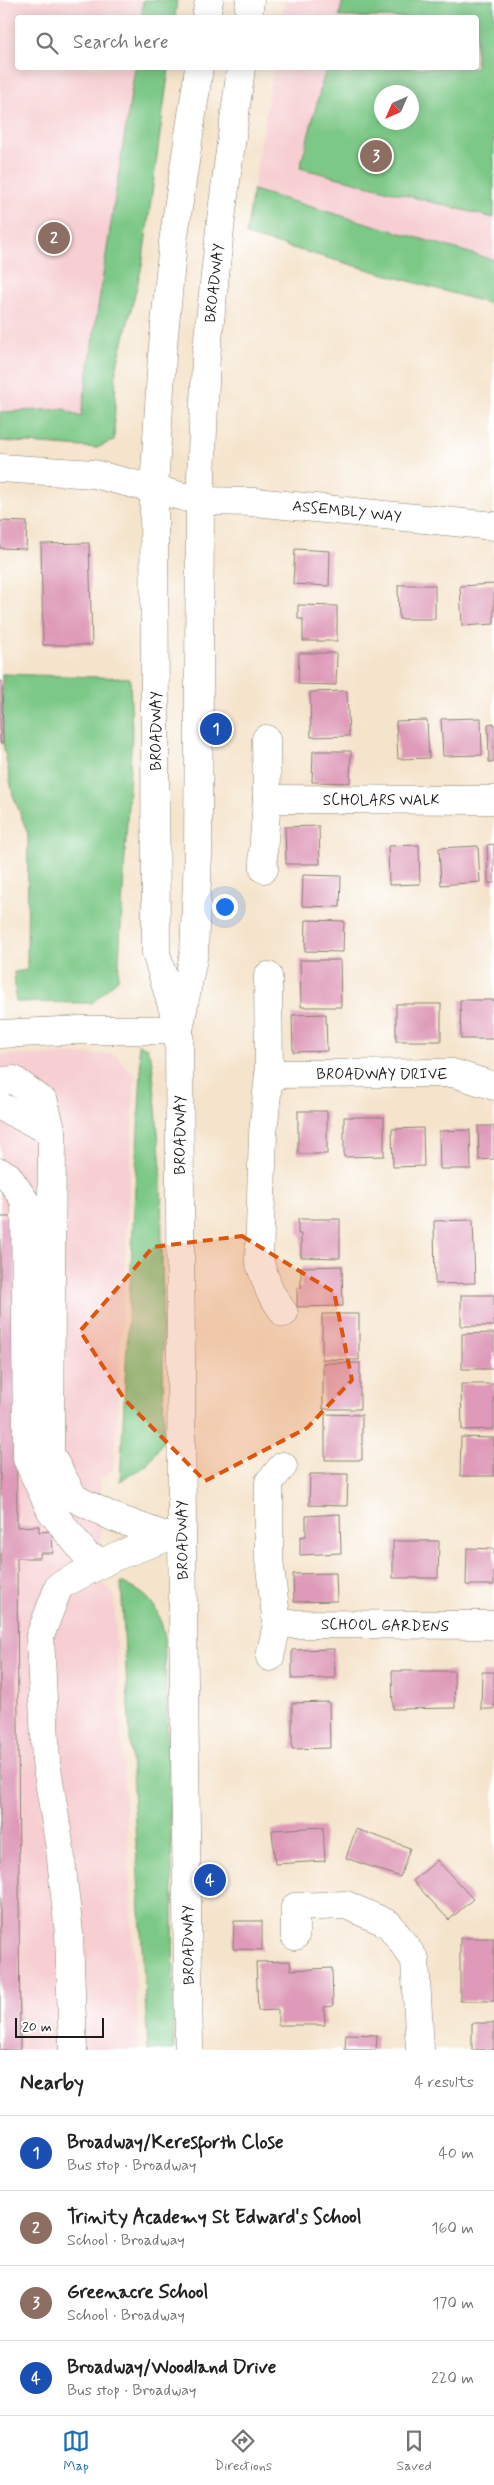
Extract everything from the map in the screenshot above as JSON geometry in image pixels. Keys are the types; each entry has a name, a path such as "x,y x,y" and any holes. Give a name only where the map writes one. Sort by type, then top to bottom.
{"main road":[{"path":"206,15 209,0"},
{"path":"248,15 250,0"},
{"name":"BROADWAY","path":"179,1030 156,953 154,489 162,356 173,242 199,70"},
{"name":"BROADWAY","path":"190,2050 175,1537 179,1030 194,953 198,865 200,501 206,357 222,211 241,70"},
{"path":"0,468 94,474 200,501"},
{"name":"ASSEMBLY WAY","path":"200,501 255,502 494,526"},
{"path":"264,869 262,852 267,800 266,739"},
{"name":"SCHOLARS WALK","path":"267,800 494,800"},
{"path":"268,976 269,1074 263,1133 260,1262 270,1292 284,1313"},
{"path":"6,1028 179,1030"},
{"name":"BROADWAY DRIVE","path":"269,1074 453,1073 494,1086"},
{"path":"0,1081 14,1080 44,1102 52,1132 50,1454 74,1498 113,1517 175,1537"},
{"path":"0,1106 52,1132"},
{"path":"0,1172 8,1176 25,1201 26,1459 51,1512 88,1557 105,1562"},
{"path":"270,1658 277,1624 269,1560 269,1482 283,1466"},
{"path":"73,2050 69,1934 60,1849 46,1762 40,1636 59,1586 105,1562 175,1537"},
{"name":"SCHOOL GARDENS","path":"277,1624 494,1625"},
{"path":"295,1936 295,1907 346,1905 388,1924 415,1960 420,2050"}],"highlighted area":[{"path":"242,1236 334,1292 352,1380 307,1428 205,1481 125,1400 80,1331 153,1247"}],"shaded area":[{"path":"0,0 143,0 142,15 15,15 15,70 135,70 81,418 64,409 0,412"},
{"path":"285,0 494,0 494,260 253,190 273,70 479,70 479,15 282,15"},
{"path":"114,1054 135,1076 114,1468 100,1480 102,1582 114,1595 139,2050 0,2050 0,1055"}],"green space":[{"path":"143,0 177,0 175,15 142,15"},
{"path":"343,0 494,0 494,218 300,168 325,70 479,70 479,15 339,15"},
{"path":"135,70 169,70 142,266 116,370 114,440 97,448 0,441 0,412 64,409 81,417"},
{"path":"253,190 494,260 494,305 246,235"},
{"path":"2,674 130,678 132,733 118,979 92,1003 16,1002 14,972 27,970 28,834 13,795 3,743"},
{"path":"138,1044 147,1048 152,1062 161,1167 164,1440 146,1466 120,1481 141,1071"},
{"path":"121,1582 139,1591 150,1601 155,1607 164,1633 173,1896 174,2050 148,2050"}],"building":[{"path":"0,521 27,522 26,549 0,548"},
{"path":"89,543 92,645 43,645 41,544"},
{"path":"295,549 330,551 329,586 293,584"},
{"path":"494,584 494,624 462,626 460,586"},
{"path":"398,585 435,585 435,619 399,619"},
{"path":"298,605 337,606 337,641 303,641 303,619 298,619"},
{"path":"299,653 337,653 336,685 298,684"},
{"path":"0,681 2,681 3,743 0,743"},
{"path":"347,691 349,736 311,737 310,692"},
{"path":"481,718 482,755 443,756 441,719"},
{"path":"427,720 429,758 398,759 396,721"},
{"path":"494,723 494,762 489,762 488,724"},
{"path":"313,751 351,751 350,783 312,782"},
{"path":"319,826 320,864 286,864 285,827"},
{"path":"494,844 494,883 488,883 487,845"},
{"path":"419,845 420,884 389,885 388,846"},
{"path":"478,846 480,882 441,885 439,848"},
{"path":"303,875 341,876 340,907 302,906"},
{"path":"306,920 344,921 343,952 305,951"},
{"path":"300,960 340,960 341,1007 301,1007"},
{"path":"460,1000 494,1000 494,1039 461,1039"},
{"path":"396,1004 441,1004 441,1041 396,1041"},
{"path":"326,1014 327,1051 293,1052 292,1015"},
{"path":"298,1111 327,1111 327,1154 298,1154"},
{"path":"344,1117 384,1117 384,1156 344,1157"},
{"path":"478,1126 494,1126 494,1159 479,1160"},
{"path":"423,1128 424,1166 393,1167 392,1129"},
{"path":"470,1130 471,1169 440,1169 439,1131"},
{"path":"0,1217 15,1217 17,1527 39,1526 39,1532 52,1531 53,1553 40,1553 40,1558 17,1558 20,2050 0,2050"},
{"path":"298,1219 340,1219 340,1258 301,1257 301,1234 298,1234"},
{"path":"473,1220 475,1283 435,1284 434,1221"},
{"path":"342,1266 343,1306 297,1307 297,1288 301,1288 301,1267"},
{"path":"461,1295 494,1295 494,1326 461,1326"},
{"path":"322,1314 359,1314 359,1360 322,1359"},
{"path":"494,1333 494,1369 462,1369 462,1334"},
{"path":"323,1363 360,1363 360,1409 323,1409"},
{"path":"461,1384 494,1384 494,1429 462,1430"},
{"path":"325,1414 362,1415 362,1460 325,1460"},
{"path":"461,1437 494,1438 494,1476 460,1476"},
{"path":"310,1474 348,1474 347,1506 309,1505"},
{"path":"340,1514 341,1553 300,1555 300,1537 306,1536 306,1516"},
{"path":"393,1541 439,1541 438,1578 393,1578"},
{"path":"467,1548 494,1549 494,1585 466,1585"},
{"path":"336,1573 337,1601 294,1602 293,1574"},
{"path":"334,1649 335,1678 292,1679 292,1650"},
{"path":"392,1671 454,1671 455,1708 393,1709"},
{"path":"482,1672 494,1672 494,1709 481,1709"},
{"path":"329,1702 330,1748 292,1749 292,1703"},
{"path":"323,1827 325,1861 275,1864 272,1830"},
{"path":"356,1829 410,1848 400,1877 346,1858"},
{"path":"437,1860 473,1899 449,1920 413,1881"},
{"path":"234,1921 262,1921 262,1950 233,1949"},
{"path":"460,1938 494,1938 494,2001 460,2001"},
{"path":"290,1961 291,1970 332,1968 333,2006 324,2007 325,2025 278,2025 278,2010 258,2011 256,1962"},
{"path":"472,2023 494,2023 494,2050 472,2050"},
{"path":"346,2034 377,2035 376,2050 345,2050"}],"place":[{"name":"Greenacre School","path":"376,156"},
{"name":"Trinity Academy St Edward's School","path":"54,238"},
{"name":"Broadway/Keresforth Close","path":"216,729"},
{"name":"Broadway/Woodland Drive","path":"210,1880"}]}
